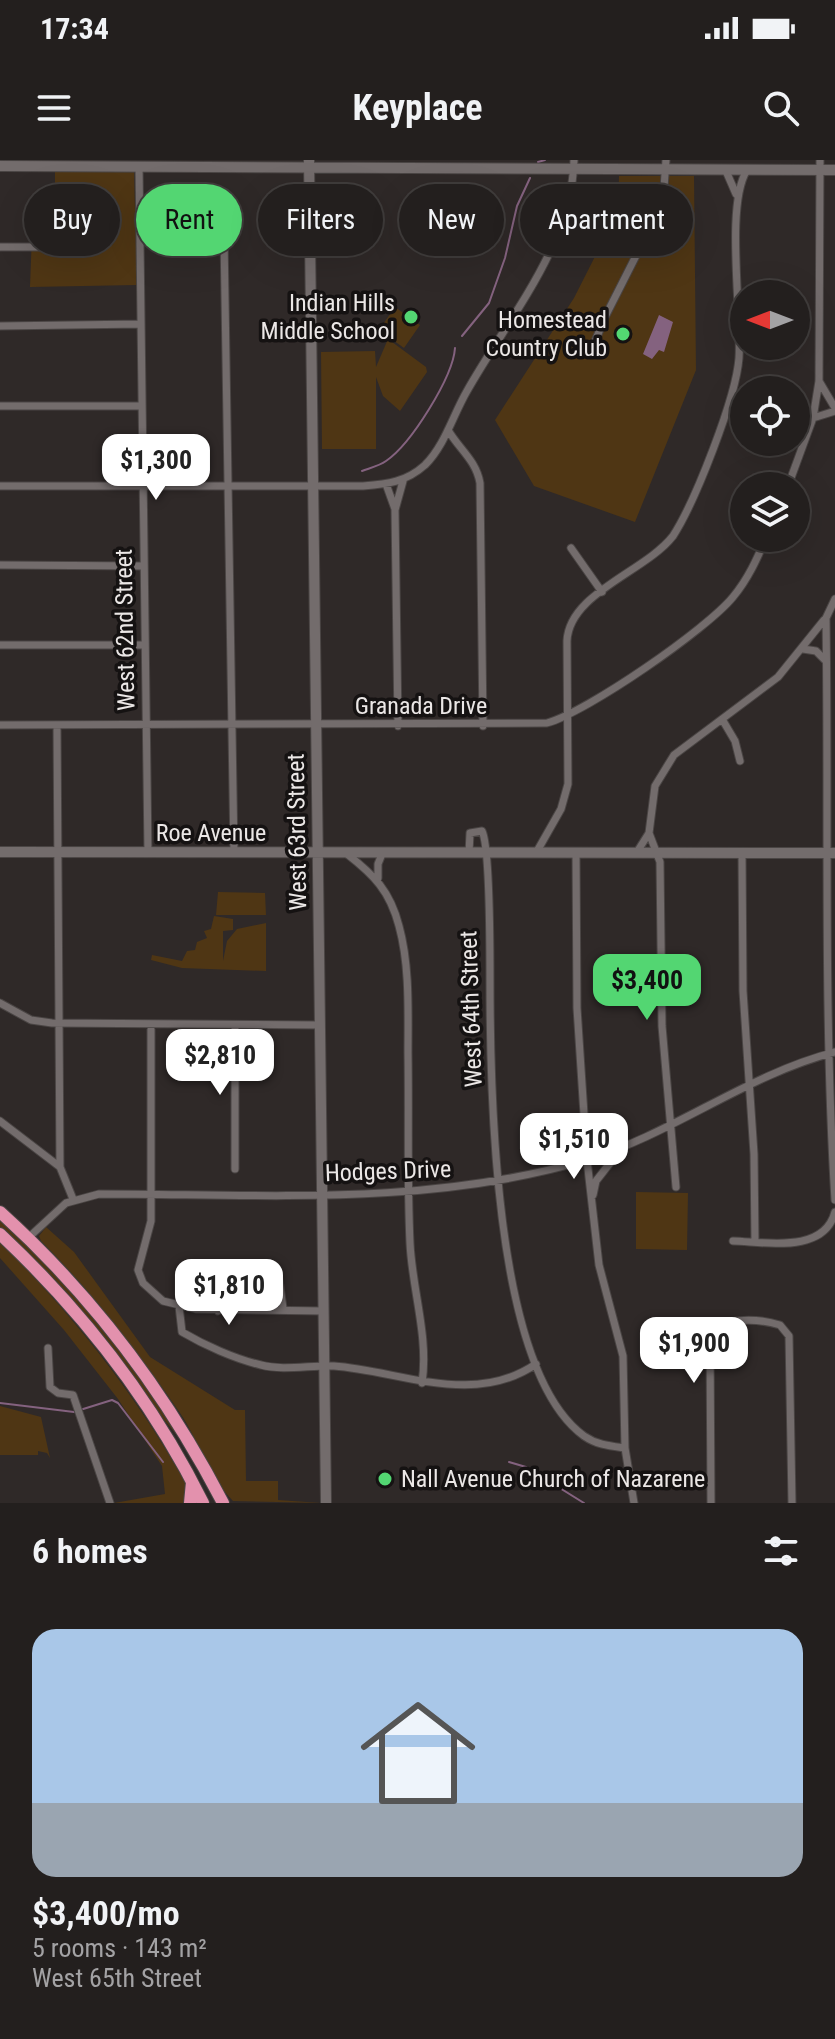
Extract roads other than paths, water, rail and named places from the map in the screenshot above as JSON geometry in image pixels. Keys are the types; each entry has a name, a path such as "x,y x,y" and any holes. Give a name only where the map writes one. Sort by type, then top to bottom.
{"highway":[{"path":"0,1212 99,1314 166,1404 225,1502"},
{"path":"0,1234 39,1272 110,1355 203,1503"},
{"path":"190,1503 192,1482"}],"main road":[{"path":"0,166 51,163 139,166 574,165 666,166 726,171 820,165 835,170"},
{"name":"West 63rd Street","path":"309,165 326,1503"},
{"name":"Roe Avenue","path":"0,852 830,853"}],"street":[{"path":"398,726 395,510 403,481 438,449 471,384 525,298 568,211 574,165"},
{"path":"793,472 813,418 819,381 820,165"},
{"name":"West 62nd Street","path":"139,166 148,853"},
{"path":"596,354 594,344 605,317 642,244 662,216 666,166"},
{"path":"536,853 564,803 568,784 569,627 578,610 658,553 673,536 731,399 739,357 737,196 747,170"},
{"path":"726,171 737,196"},
{"path":"0,247 24,247"},
{"path":"224,256 234,853"},
{"path":"0,326 141,324"},
{"path":"813,418 835,409 819,381"},
{"path":"0,406 142,406"},
{"path":"448,430 457,446 470,457 480,483 483,726"},
{"path":"438,449 457,446"},
{"path":"0,486 313,487 403,481"},
{"path":"386,484 395,510"},
{"path":"571,548 602,592"},
{"name":"Granada Drive","path":"0,725 529,725 567,715 709,621 745,581 759,552"},
{"path":"0,565 144,566"},
{"path":"637,852 649,833 652,795 662,770 685,744 778,677 826,618 835,599"},
{"path":"826,618 835,1200"},
{"path":"0,645 145,645"},
{"path":"803,649 816,651 826,662"},
{"path":"722,719 735,741 740,761"},
{"path":"28,1238 73,1199 60,1167 57,725"},
{"path":"469,853 469,836 477,830 484,833 485,853"},
{"path":"548,832 555,853"},
{"path":"649,833 658,853 662,1026 673,1123 676,1187"},
{"name":"West 64th Street","path":"485,853 492,1071 510,1275 536,1364 551,1397 574,1428 594,1442 625,1448"},
{"path":"576,853 577,1008 587,1160 599,1265 623,1356 625,1448 634,1503"},
{"path":"742,853 743,991 754,1154 755,1242"},
{"path":"347,854 378,878 395,911 403,947 408,1005 411,1257 424,1354 422,1383"},
{"path":"378,878 382,854"},
{"path":"0,1003 31,1020 61,1023 320,1025"},
{"path":"151,1024 149,1233 138,1270 150,1292 163,1301 179,1306 218,1311 283,1308 324,1311"},
{"path":"235,1025 235,1169"},
{"name":"Hodges Drive","path":"73,1199 99,1194 409,1192 500,1182 587,1160 623,1147 748,1085 831,1053"},
{"path":"0,1121 60,1167"},
{"path":"591,1201 596,1181 623,1147"},
{"path":"733,1241 814,1239 827,1230 835,1212"},
{"path":"278,1273 283,1308"},
{"path":"208,1274 218,1311"},
{"path":"179,1306 182,1332 270,1366 324,1366 422,1383 487,1382 521,1373 536,1364"},
{"path":"711,1503 710,1341 715,1328 724,1323 750,1322 780,1325 789,1336 792,1503"},
{"path":"48,1348 50,1387 58,1393 69,1392 77,1405 110,1503"}],"waterway":[{"path":"538,162 545,160"},
{"path":"462,336 489,303 505,258 517,206 530,178"},
{"path":"362,471 386,461 407,440 439,392 455,348"},
{"path":"80,1410 112,1400 118,1403 163,1462"},
{"path":"0,1403 74,1412"},
{"path":"509,1462 526,1467 584,1503"}],"place":[{"name":"Indian Hills Middle School","path":"411,317"},
{"name":"Homestead Country Club","path":"623,334"},
{"name":"Nall Avenue Church of Nazarene","path":"385,1479"}]}
